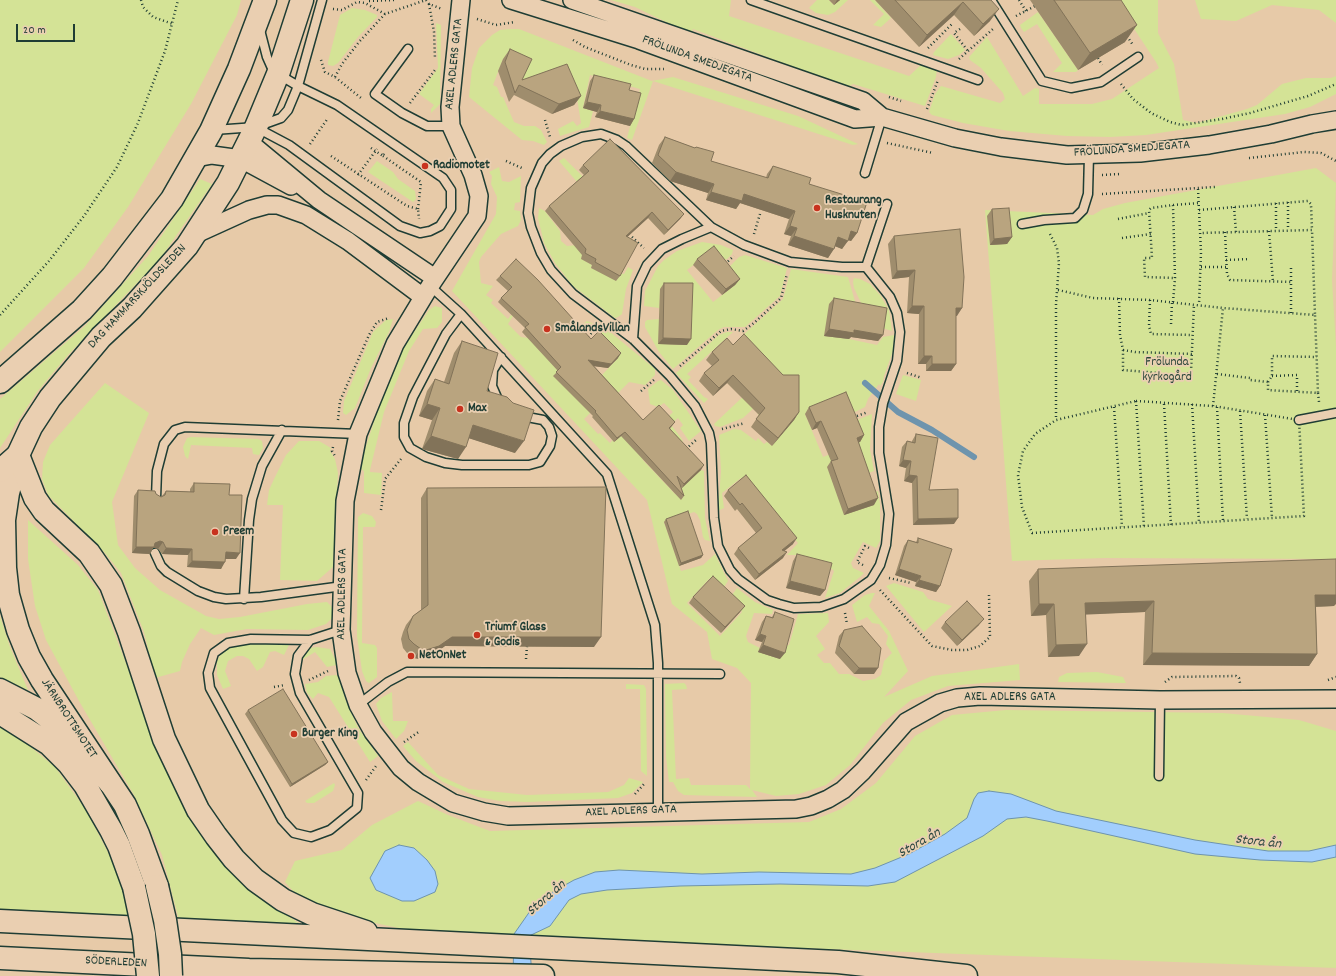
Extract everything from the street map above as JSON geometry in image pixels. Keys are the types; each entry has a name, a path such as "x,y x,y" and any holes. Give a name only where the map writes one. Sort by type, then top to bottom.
{"main road":[{"path":"0,382 82,310 112,277 172,199 211,130 258,21 265,0"},
{"name":"DAG HAMMARSKJÖLDSLEDEN","path":"18,455 31,427 50,398 101,337 132,308 162,275 194,234 228,183 249,143 278,74 302,0"},
{"path":"0,471 18,455 35,498 44,511 88,553 111,585 129,632 164,739 198,810 234,859 255,880 283,900 312,914 390,940"},
{"name":"JÄRNBROTTSMOTET","path":"18,455 8,492 4,520 4,568 8,594 18,630 28,657 124,805 137,832 157,886 166,927 170,954 171,976"},
{"path":"0,690 37,709 67,732 110,783"},
{"path":"0,713 49,744 69,764 85,785 111,830 119,846 134,887 144,934 148,976"},
{"path":"0,921 838,962 966,976"},
{"name":"SÖDERLEDEN","path":"0,958 249,970 543,976"}],"street":[{"name":"AXEL ADLERS GATA","path":"461,0 450,100 451,126 473,175 479,196 477,216 429,287 395,344 358,434 344,501 341,630 346,668 358,705 373,732 401,768 418,782 448,800 466,807 484,812 521,816 658,811 770,811 796,809 811,806 828,799 854,781 906,722 940,703 957,698 980,696 1160,693 1336,699"},
{"name":"FRÖLUNDA SMEDJEGATA","path":"511,0 646,42 855,119 882,117 955,138 1000,147 1067,155 1140,153 1209,145 1336,120"},
{"name":"FRÖLUNDA SMEDJEGATA","path":"572,0 863,101 882,117"},
{"path":"196,158 212,155 249,143 429,287"},
{"path":"194,234 249,210 267,205 278,205 306,215 348,241 429,287"}],"lane":[{"path":"249,143 281,118 288,110 298,86 322,0"},
{"path":"751,0 978,80"},
{"path":"991,0 1042,82 1071,88 1101,82 1138,58"},
{"path":"211,130 249,143 289,145 400,226 420,233 430,231 440,226 452,209 451,190 443,178 337,105 298,86 278,74 267,57 258,21"},
{"path":"408,49 375,94 402,113 427,126 451,126"},
{"path":"865,173 882,117"},
{"path":"596,134 608,136 626,146 711,227 750,248 790,262 816,266 866,267 890,297 899,322 899,351 882,403 879,427 879,453 889,514 884,554 873,578 844,599 832,604 807,608 794,608 767,600 738,579 727,564 718,546 716,535 712,457 709,433 695,406 670,376 633,339 573,294 560,282 541,253 528,213 530,194 536,173 542,163 561,146 582,137 596,134"},
{"path":"1022,224 1044,220 1075,218 1083,210 1088,194 1089,155"},
{"path":"866,267 887,204"},
{"path":"633,339 637,286 647,265 662,249 711,227"},
{"path":"429,287 461,314 606,474 655,626 657,673 658,811"},
{"path":"461,314 446,334 413,397 404,423 404,437 410,448 426,457 445,463 529,465 540,462 550,446 552,436 549,427 542,420 510,411 497,401 492,386 493,370 501,357"},
{"path":"1299,420 1336,413"},
{"path":"156,498 157,471 164,444 175,430 185,427 198,426 358,434"},
{"path":"244,599 249,520 252,499 262,466 282,430"},
{"path":"155,553 161,566 167,572 198,591 214,597 244,599 343,586"},
{"path":"310,640 298,656 295,674 300,693 358,793 357,808 330,830 311,837 294,833 282,820 210,688 208,672 214,653 228,643 251,639 310,640 341,630"},
{"path":"358,705 388,682 407,672 720,674"},
{"path":"1159,776 1160,693"}],"path":[{"path":"141,0 143,7 153,17 173,24"},
{"path":"0,315 49,261 84,216 117,167 138,123 173,24 178,0"},
{"path":"365,3 370,1 394,0"},
{"path":"335,77 342,64 359,42 385,14 400,7 426,0"},
{"path":"1020,0 1026,11"},
{"path":"328,8 342,10 357,2 365,3 385,14"},
{"path":"428,4 434,32 435,62"},
{"path":"1005,22 1035,6"},
{"path":"918,59 935,39 952,23"},
{"path":"960,28 954,33 969,51 980,39"},
{"path":"1126,34 1133,45 1138,58"},
{"path":"322,54 321,62 325,72 335,77 365,100"},
{"path":"402,113 435,69"},
{"path":"1126,90 1151,113 1170,122 1182,125 1250,113 1308,96 1336,84"},
{"path":"929,106 935,87"},
{"path":"317,146 310,144 327,117 333,121"},
{"path":"370,147 384,154 422,181 418,208 419,217"},
{"path":"329,155 407,206 418,208"},
{"path":"506,161 536,173"},
{"path":"1088,194 1215,187"},
{"path":"1198,189 1201,267 1199,305"},
{"path":"1199,210 1288,202 1310,202 1312,230 1317,357 1318,393 1297,393 1268,390 1268,382 1272,376 1273,356 1317,357"},
{"path":"1288,202 1288,230"},
{"path":"1174,278 1145,277 1144,258 1152,258 1150,208 1198,203"},
{"path":"1276,203 1276,231"},
{"path":"1171,324 1174,278 1173,205"},
{"path":"1234,206 1236,232"},
{"path":"1118,219 1149,213"},
{"path":"750,248 760,214"},
{"path":"1044,220 1057,248 1059,264 1056,315 1056,420"},
{"path":"1200,233 1312,230"},
{"path":"1269,231 1273,282"},
{"path":"1225,232 1226,267 1227,275 1230,280 1291,282"},
{"path":"1122,238 1151,234"},
{"path":"1226,260 1250,259"},
{"path":"670,376 721,331 731,329 743,331 781,298 790,262"},
{"path":"1201,267 1226,267"},
{"path":"1291,268 1291,312"},
{"path":"1058,290 1093,298 1150,300 1223,308 1315,315"},
{"path":"1119,298 1123,370 1178,377 1187,375 1191,372 1194,304"},
{"path":"1150,300 1149,326 1151,334 1192,335"},
{"path":"1223,308 1215,407 1223,521"},
{"path":"339,414 340,401 369,334 377,322 393,316"},
{"path":"585,340 605,318"},
{"path":"1123,350 1129,352 1192,354"},
{"path":"1217,374 1268,382"},
{"path":"1272,376 1297,375 1297,393"},
{"path":"1136,401 1144,527"},
{"path":"1136,401 1164,404 1192,404 1299,420 1304,516 1032,533 1022,507 1018,475 1023,451 1035,434 1056,420 1114,407 1136,401"},
{"path":"1164,404 1171,525"},
{"path":"1192,404 1199,522"},
{"path":"1114,407 1122,527"},
{"path":"1240,411 1247,519"},
{"path":"1265,414 1272,518"},
{"path":"709,433 745,423"},
{"path":"381,510 385,479 410,448"},
{"path":"873,578 911,583"},
{"path":"873,578 932,646 952,650 967,650 980,646 990,637 989,595"},
{"path":"274,687 304,682 326,672 346,668"},
{"path":"1160,693 1172,678 1236,676 1239,678 1240,685 1247,685"},
{"path":"1322,681 1336,677"},
{"path":"397,746 420,731"},
{"path":"356,789 365,781 380,761"},
{"path":"628,796 639,791 645,781"}],"green space":[{"path":"0,0 241,0 237,15 191,104 128,207 84,268 0,352"},
{"path":"611,0 731,0 729,16 909,76 922,64 937,68 936,77 925,106 853,84 847,87 693,29 691,34 635,7"},
{"path":"817,0 829,0 834,5 840,0 848,0 835,12 828,15 816,13 809,8"},
{"path":"870,0 875,0 891,18 881,27 873,25 884,14"},
{"path":"1115,0 1158,0 1158,33 1174,64 1183,120 1197,123 1247,109 1257,105 1282,84 1306,78 1331,78 1336,76 1336,94 1310,107 1285,114 1146,135 1110,137 1067,136 1009,131 963,123 932,115 929,112 935,94 941,86 1000,103 1005,99 1003,93 981,68 970,60 969,57 987,37 1023,96 1035,88 1039,89 1039,104 1092,104 1112,99 1159,68"},
{"path":"1195,0 1336,0 1336,23 1319,10 1272,5 1236,21 1201,19"},
{"path":"352,8 365,10 377,15 377,17 358,37 338,63 333,66 328,65 340,15"},
{"path":"1038,12 1078,70 1076,72 1053,72 1062,63 1037,24 1024,32 1021,28 1020,25"},
{"path":"436,23 441,25 440,104 431,113 431,109 434,105 419,94 438,68"},
{"path":"519,29 652,81 673,77 798,116 858,144 853,145 653,81 632,140 627,138 640,89 590,75 583,108 593,111 589,127 560,136 558,129 573,121 577,126 581,123 577,98 521,87 503,59 493,85 497,87 501,97 503,97 514,122 524,126 535,126 541,130 547,142 544,145 533,141 522,140 469,97 472,68 479,48 492,35 500,30"},
{"path":"951,34 965,50 959,55 948,59 933,55 934,52"},
{"path":"564,158 616,209 632,230 624,243 581,258 592,265 591,268 624,274 628,267 633,270 626,289 622,314 615,318 573,286 555,263 544,243 538,218 539,208 545,211 560,231 561,241 567,246 577,245 602,211 559,161"},
{"path":"377,161 393,172 398,179 415,191 416,199 413,202 368,172"},
{"path":"499,167 502,181 509,182 521,176 520,202 515,203 514,210 520,211 521,220 518,226 501,234 481,257 479,262 481,283 493,286 486,295 493,300 491,303 508,319 511,315 513,316 508,324 521,337 528,338 542,353 556,341 576,331 587,321 594,324 569,351 596,389 606,380 602,375 618,358 597,334 604,327 655,369 655,375 645,385 629,382 614,397 593,410 584,419 598,434 600,433 610,443 613,440 614,442 627,431 641,456 672,426 682,439 683,444 668,435 642,459 675,494 701,470 704,471 705,518 710,541 705,540 703,537 700,520 694,512 664,522 681,571 703,565 715,554 728,581 724,587 713,578 709,579 687,603 720,636 742,612 732,595 737,588 755,602 773,610 772,614 754,613 746,636 748,642 760,648 789,645 798,614 828,613 829,622 816,636 825,649 817,655 824,663 830,663 839,674 849,674 863,681 875,679 881,675 884,661 892,653 886,644 888,636 879,624 872,623 867,617 857,622 852,605 865,595 875,593 869,606 889,631 908,671 884,697 932,676 1019,664 1020,680 948,686 911,700 883,723 850,765 826,785 799,794 776,796 752,790 757,797 684,795 678,791 673,782 669,782 666,757 665,684 684,683 687,689 672,690 676,779 689,778 691,785 746,785 750,789 751,683 737,668 712,659 707,632 672,604 647,500 452,291 496,214 497,197 491,184 492,176 489,172"},
{"name":"Frölunda kyrkogård","path":"1316,168 1336,183 1332,280 1336,347 1336,559 1105,558 1012,561 985,210 1093,215 1103,209 1125,203"},
{"path":"200,179 212,184 160,259 67,356 37,392 0,448 0,399 85,326 148,256"},
{"path":"702,242 721,245 733,250 732,254 727,259 718,262 710,252 687,270 713,302 735,285 730,266 739,257 745,255 787,268 780,296 745,327 724,327 718,330 673,369 659,352 645,327 645,322 647,320 659,319 660,289 659,308 644,306 645,291 658,266 664,260 677,251"},
{"path":"791,269 848,277 857,308 849,339 877,345 883,337 894,335 893,351 883,382 880,386 879,384 868,399 865,407 853,413 805,414 823,457 860,442 852,422 872,414 870,449 874,471 863,475 870,494 878,491 880,504 880,541 876,548 863,542 851,563 853,568 864,573 840,593 825,598 834,571 826,564 797,555 787,555 798,543 768,508 748,523 746,520 765,503 741,478 722,493 724,508 718,511 721,471 719,435 734,429 741,430 756,441 758,438 764,444 767,442 772,446 755,407 743,418 720,427 715,426 714,424 768,373 757,353 742,336 783,299"},
{"path":"854,278 870,284 880,295 889,310 892,331 882,328 862,305 854,288"},
{"path":"435,306 442,308 442,322 437,328 423,329 409,351 384,412 370,470 370,472 382,473 381,495 364,493 364,471 359,468 380,403 402,350 429,310"},
{"path":"393,319 389,332 371,368 355,408 346,415 343,413 344,401 373,332 386,320"},
{"path":"727,332 733,332 687,374 691,377 688,380 704,397 708,399 704,403 676,373 719,335"},
{"path":"903,375 921,380 916,401 896,394"},
{"path":"661,380 673,390 701,431 689,441 680,428 683,425 678,418 673,422 668,417 673,412 664,403 658,407 650,404 648,389"},
{"path":"105,383 149,413 112,502 118,545 135,568 160,590 206,616 219,619 240,617 307,604 327,602 331,606 333,612 332,618 326,624 308,630 247,629 214,635 201,628 190,644 182,662 180,671 155,678 144,632 121,573 105,553 48,495 42,479 43,462 50,445"},
{"path":"187,438 258,439 262,441 263,448 258,455 253,454 252,448 191,445 188,459 185,456 183,447"},
{"path":"299,441 319,441 331,448 330,451 335,459 338,473 333,567 317,581 280,580 283,505 267,505 269,490 286,455"},
{"path":"363,513 372,516 376,522 375,527 363,527 362,643 375,645 377,648 377,677 369,683 366,681 362,671 357,636 358,517"},
{"path":"28,520 78,565 98,590 166,769 199,828 224,866 260,898 308,929 180,924 162,855 134,795 79,701 46,640 35,606 28,559"},
{"path":"894,583 923,592 928,599 952,606 924,632 886,586"},
{"path":"0,616 10,647 28,690 0,677"},
{"path":"237,642 289,642 289,645 284,655 275,651 270,652 263,667 257,671 249,659 243,656 237,656 228,661 225,671 231,686 223,689 217,675 217,661 223,651"},
{"path":"317,647 330,649 337,663 336,665 327,667 315,652 302,660 304,653 310,648"},
{"path":"1097,672 1123,677 1126,683 1058,682 1059,677 1067,673"},
{"path":"326,676 339,676 345,699 358,728 378,756 370,762 329,697 318,693 313,699 307,693 305,684 318,682"},
{"path":"626,684 644,685 646,689 647,776 641,771 640,689 626,689"},
{"path":"392,692 393,721 408,721 404,731 396,739 382,721 376,704 381,698"},
{"path":"1006,710 1223,713 1299,720 1336,731 1336,968 426,934 361,920 301,900 285,882 295,861 342,850 372,825 418,801 448,815 490,831 809,822 841,809 876,783 915,736 952,715"},
{"path":"0,727 15,734 55,767 86,810 118,872 129,920 0,914"},
{"path":"408,742 438,775 469,789 527,795 608,792 624,785 629,778 643,782 632,793 618,798 528,802 500,801 478,797 443,782 416,761 403,746"},
{"path":"334,783 335,785 333,791 314,803 307,803 305,801"}],"water":[{"name":"Stora ån","path":"989,791 1011,794 1056,811 1195,840 1268,851 1309,851 1336,845 1336,857 1312,862 1260,860 1195,854 1026,817 1007,819 983,836 895,882 868,886 780,884 680,886 607,890 581,894 569,900 550,926 529,936 532,976 513,976 514,934 535,904 574,880 595,872 619,870 702,874 759,872 851,874 875,868 909,854 945,834 967,818 974,799 978,793"},
{"path":"399,845 414,848 427,860 435,871 438,884 435,892 414,901 402,901 376,890 370,878 385,851"}],"building":[{"path":"895,0 991,0 999,9 983,24 963,2 927,35"},
{"path":"1054,0 1121,0 1137,25 1090,53"},
{"path":"510,49 532,59 522,80 567,64 581,96 559,104 519,85 515,93 505,62"},
{"path":"594,75 631,84 629,90 641,93 634,119 600,111 601,105 587,102"},
{"path":"665,137 695,148 714,152 711,161 768,178 773,166 811,178 809,184 867,202 857,233 851,231 848,241 838,237 834,249 794,236 797,228 790,226 795,211 744,194 742,201 711,192 714,184 676,172 658,155"},
{"path":"610,139 684,214 668,230 652,212 626,236 638,243 620,276 595,262 596,259 585,253 586,249 549,206 589,171 583,165"},
{"path":"1009,208 1012,237 994,239 992,209"},
{"path":"960,229 964,277 962,308 956,308 956,364 932,364 932,356 924,356 924,306 912,306 915,270 897,271 894,236"},
{"path":"714,246 740,279 726,289 697,259"},
{"path":"516,259 538,280 591,339 599,331 621,353 611,364 588,360 643,420 659,405 675,422 669,428 704,465 684,484 677,476 684,496 625,432 617,438 595,412 596,411 556,372 561,367 525,327 529,324 501,298 512,287 500,276"},
{"path":"664,283 693,283 691,339 663,338"},
{"path":"834,298 887,308 883,335 854,330 854,333 829,329"},
{"path":"744,334 783,375 799,375 799,412 778,438 756,419 765,408 733,375 719,388 704,373 719,360 712,352 727,338 733,345"},
{"name":"Max","path":"462,341 498,353 487,391 507,397 513,403 534,410 524,441 473,425 466,447 431,436 440,408 427,404 435,379 449,384"},
{"path":"846,392 864,435 857,438 878,498 848,509 831,461 838,459 821,421 816,423 809,407"},
{"path":"916,434 938,438 929,490 958,489 958,518 918,519 917,476 909,475 911,461 903,460 907,441 915,443"},
{"path":"746,475 797,538 782,550 787,552 759,574 738,548 762,528 742,503 740,505 728,490"},
{"path":"194,483 230,484 229,495 242,495 240,553 226,552 225,562 192,561 192,549 166,548 163,542 160,541 155,543 154,547 136,547 138,490 155,491 156,494 161,497 165,495 166,491 194,492"},
{"path":"606,487 601,637 452,637 439,646 426,650 421,649 409,639 407,630 413,616 428,605 427,488"},
{"path":"688,511 703,555 681,563 666,519"},
{"path":"918,538 952,549 940,586 919,580 921,576 899,569 908,540 918,543"},
{"path":"797,554 832,563 825,590 790,581"},
{"path":"1336,559 1336,595 1315,595 1317,654 1152,653 1154,601 1085,603 1087,644 1056,645 1054,604 1039,604 1038,569"},
{"path":"713,576 745,606 725,627 693,597"},
{"path":"967,601 984,619 962,640 945,622"},
{"path":"775,612 794,619 785,653 763,645 766,636 760,634 766,616 773,618"},
{"path":"862,626 881,648 878,668 859,668 839,646 844,630"},
{"path":"283,689 328,762 292,784 248,710"}],"waterway":[{"path":"865,383 898,412 932,430 974,457"}],"place":[{"name":"Radiomotet","path":"425,166"},
{"name":"Restaurang Husknuten","path":"817,208"},
{"name":"SmålandsVillan","path":"547,329"},
{"name":"Max","path":"460,409"},
{"name":"Preem","path":"215,532"},
{"name":"Triumf Glass & Godis","path":"477,635"},
{"name":"NetOnNet","path":"411,656"},
{"name":"Burger King","path":"294,734"}]}
